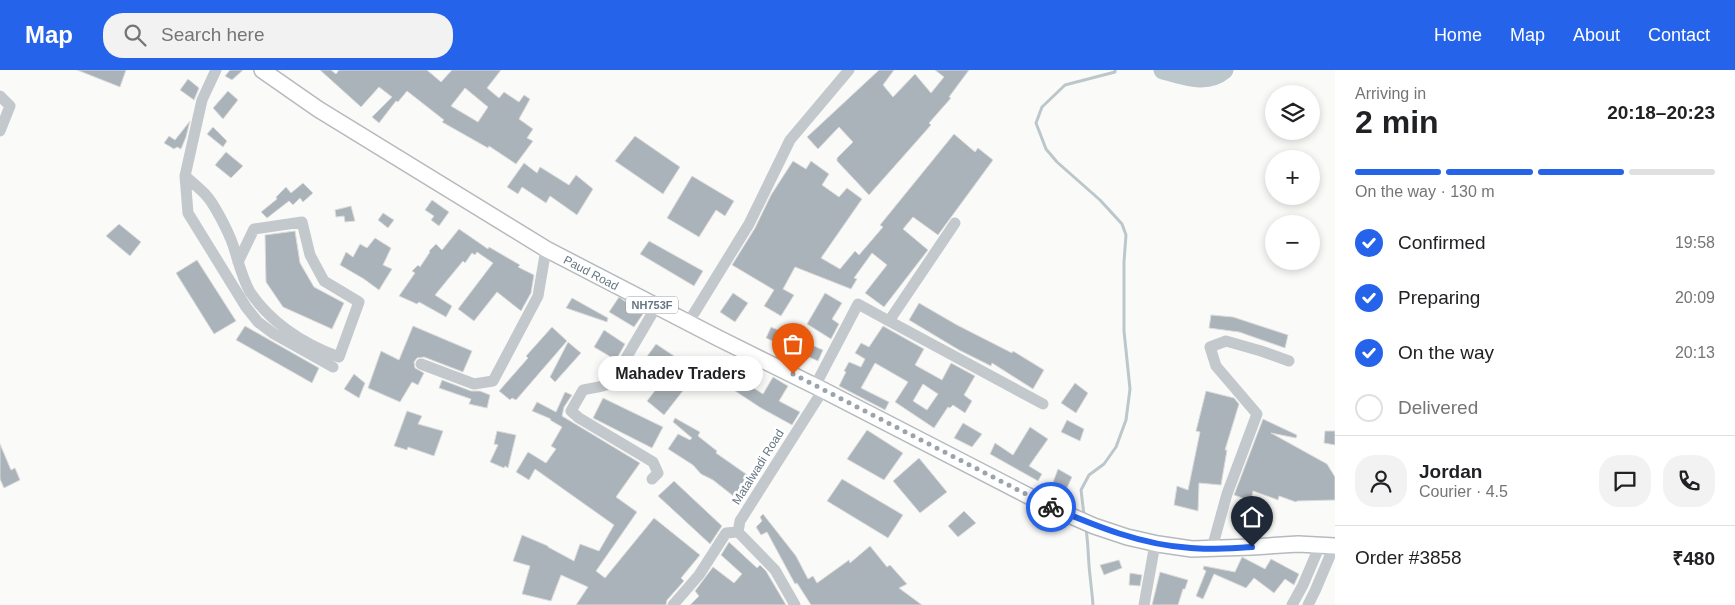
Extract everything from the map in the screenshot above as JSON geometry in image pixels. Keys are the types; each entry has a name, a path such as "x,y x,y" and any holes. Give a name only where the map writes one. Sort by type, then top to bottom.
{"main road":[{"name":"Paud Road","path":"262,70 318,109 546,249 656,307 1059,511 1094,526 1127,537 1155,544 1192,549 1298,544 1331,545"}],"street":[{"path":"216,70 202,100 185,176 188,213 246,307 258,322 274,334 333,367"},
{"path":"688,323 749,224 790,140 849,70"},
{"path":"0,96 10,106 0,131"},
{"path":"185,176 207,195 232,242 238,262 249,290 267,313 292,334 325,352 339,357 359,302 324,281 310,254 302,222 254,229 238,262"},
{"path":"954,224 889,321 1043,404"},
{"path":"421,364 474,384 493,381 538,296 546,249"},
{"name":"Matalwadi Road","path":"738,532 740,521 819,388 858,304 889,321"},
{"path":"652,480 658,473 653,462 579,418 572,411 583,390 593,387 604,387 612,382 656,307"},
{"path":"1212,548 1226,494 1257,414 1216,366 1210,346 1226,341 1261,351 1289,362"},
{"path":"673,605 699,575 726,533 738,532 775,570 795,605"},
{"path":"1144,605 1155,544"},
{"path":"1292,605 1307,575 1331,545"},
{"path":"1308,605 1320,580 1331,545"},
{"path":"1307,575 1320,580"}],"building":[{"path":"77,70 126,70 120,87"},
{"path":"230,70 243,70 232,80 225,76"},
{"path":"320,70 331,70 336,74 339,70 427,70 441,82 452,70 501,70 487,88 499,98 504,92 519,102 524,95 530,99 519,119 533,129 527,138 533,141 516,164 489,146 488,148 442,122 444,120 407,91 398,102 396,101 379,123 372,117 392,97 379,87 361,107","holes":["465,88 488,107 478,122 451,106"]},
{"path":"879,70 894,70 883,85 893,97 915,74 931,93 944,77 935,70 969,70 949,97 951,98 929,123 931,125 869,195 837,161 837,158 853,142 839,127 818,149 807,137"},
{"path":"188,79 199,88 194,100 180,90"},
{"path":"228,91 238,100 223,119 213,108"},
{"path":"190,121 181,149 177,147 174,149 164,143 169,136 175,140"},
{"path":"213,127 227,141 223,147 207,134"},
{"path":"954,134 975,152 978,148 993,160 938,235 913,217 903,229 928,250 884,307 865,293 887,265 872,253 854,278 857,279 851,289 795,267 783,289 794,295 781,316 764,306 774,290 732,265 755,228 771,195 793,161 806,169 811,161 829,174 822,185 839,197 847,188 862,199 821,258 840,269 855,251 859,255 883,227 880,225"},
{"path":"635,136 680,167 663,194 615,161"},
{"path":"226,152 243,166 231,178 215,165"},
{"path":"524,163 537,173 540,167 569,185 576,175 593,189 577,215 550,196 546,203 522,187 518,194 507,187"},
{"path":"692,176 734,201 725,216 716,210 699,237 667,218"},
{"path":"303,183 313,193 303,202 300,198 293,205 289,201 267,218 261,212 277,199 276,197 286,187 291,193"},
{"path":"432,200 449,212 439,226 431,220 434,216 425,210"},
{"path":"351,206 355,221 345,222 344,216 336,217 335,210"},
{"path":"383,213 394,220 388,228 378,220"},
{"path":"119,224 141,242 130,256 106,236"},
{"path":"459,229 488,249 489,247 520,265 518,267 534,275 531,293 521,311 497,292 474,321 458,309 493,263 477,252 475,255 472,253 465,263 463,261 435,295 452,306 446,317 419,302 417,304 399,296 415,273 412,271 418,265 420,267 429,251 436,244 442,250"},
{"path":"295,231 300,263 314,287 344,303 332,329 283,307 266,282 265,235"},
{"path":"375,238 391,248 383,265 392,269 379,290 340,265 346,252 353,257 360,244 367,248"},
{"path":"649,241 703,271 694,286 640,254"},
{"path":"197,260 236,321 214,334 176,273"},
{"path":"733,293 748,303 735,322 720,312"},
{"path":"825,293 842,303 832,319 839,324 831,339 807,324"},
{"path":"619,297 643,314 634,327 609,312"},
{"path":"572,298 608,318 607,322 566,308"},
{"path":"919,303 957,325 1012,353 1013,351 1044,370 1033,389 992,363 991,366 959,350 909,320"},
{"path":"1211,315 1233,317 1288,335 1285,348 1239,332 1209,328"},
{"path":"245,326 319,368 312,383 236,340"},
{"path":"413,326 472,351 463,372 424,357 417,358 414,362 415,368 424,373 418,385 412,382 400,402 368,388 381,351 399,360"},
{"path":"883,326 924,349 915,365 942,380 951,363 975,376 964,395 972,401 965,413 953,405 950,408 948,407 934,428 895,402 908,382 875,363 861,388 889,402 885,410 839,386 849,362 861,367 865,359 855,353 861,343 869,347","holes":["923,384 938,394 927,410 913,401"]},
{"path":"552,327 567,341 516,400 512,398 510,400 499,391 528,358 526,356"},
{"path":"771,327 823,350 818,361 766,338"},
{"path":"604,330 625,344 616,360 594,347"},
{"path":"568,342 581,353 555,382 550,377"},
{"path":"656,344 680,360 696,374 664,415 647,401 657,388 635,373"},
{"path":"727,371 763,394 773,377 788,386 779,401 800,412 792,425 761,408 720,381"},
{"path":"354,374 365,383 359,398 344,389"},
{"path":"442,380 471,391 480,391 490,395 487,408 469,404 471,399 439,388"},
{"path":"1075,383 1088,393 1076,413 1061,403"},
{"path":"1206,391 1234,398 1239,404 1225,450 1227,450 1221,485 1199,483 1198,511 1174,505 1177,486 1188,490 1200,432 1196,431"},
{"path":"565,392 572,395 564,407 562,416 640,463 616,497 637,512 596,571 605,578 654,518 700,555 681,578 684,581 667,600 666,605 576,605 588,587 561,575 551,601 522,594 530,566 513,561 522,535 548,546 574,561 580,544 599,551 614,525 535,469 529,480 516,472 528,452 546,463 556,449 551,446 562,427 551,419 532,411 537,402 556,412"},
{"path":"603,398 663,427 652,448 593,418"},
{"path":"407,411 422,416 418,424 443,431 434,456 408,447 407,450 394,446"},
{"path":"675,418 700,432 698,436 717,451 716,453 756,481 741,502 713,480 701,474 693,465 668,449 678,434 690,440 692,438 673,422"},
{"path":"1263,419 1297,435 1296,438 1271,433 1327,464 1335,477 1335,500 1296,502 1279,496 1278,500 1253,491 1251,501 1234,495"},
{"path":"1067,420 1084,429 1080,441 1061,432"},
{"path":"963,423 982,434 972,447 954,438"},
{"path":"1030,427 1048,439 1029,466 1042,474 1038,481 990,454 995,443 1013,455"},
{"path":"867,430 903,453 884,480 847,459"},
{"path":"497,431 516,435 508,468 490,462 498,445 494,444"},
{"path":"1325,431 1335,431 1335,445 1324,443"},
{"path":"0,444 11,470 15,468 20,480 4,488 0,479"},
{"path":"919,458 947,492 920,513 893,481"},
{"path":"1058,469 1072,477 1065,492 1052,485"},
{"path":"842,479 903,515 888,538 827,501"},
{"path":"674,481 722,526 710,544 658,496"},
{"path":"964,511 976,523 958,537 948,526"},
{"path":"763,514 796,556 808,579 813,576 817,583 849,560 850,563 870,546 887,567 890,565 907,584 899,588 922,605 811,605 797,583 795,584 767,532 761,535 756,527 762,521 760,517"},
{"path":"729,542 757,568 760,565 766,571 786,605 690,605 699,596 695,591 713,567 734,583 742,574 721,555"},
{"path":"1242,557 1265,569 1271,559 1299,574 1294,585 1285,579 1274,593 1254,578 1246,588 1214,574 1203,599 1196,596 1206,571 1203,569 1204,566 1235,572"},
{"path":"1119,560 1122,568 1104,575 1100,565"},
{"path":"1160,572 1188,580 1178,605 1152,605"},
{"path":"1130,573 1142,575 1140,586 1129,585"}],"waterway":[{"path":"1084,515 1081,490 1089,475 1104,464 1116,447 1126,420 1130,389 1124,331 1126,235 1122,224 1100,200 1057,162 1046,149 1036,123 1042,107 1065,85 1115,72 1115,70"},
{"path":"1163,70 1195,78 1210,77 1224,70"},
{"path":"1086,529 1093,605"}],"way so far":[{"path":"793,374 1051,507"}],"place":[{"name":"Mahadev Traders","path":"793,374"}],"route":[{"path":"1051,507 1094,526 1127,537 1158,544 1192,549 1252,547"}]}
